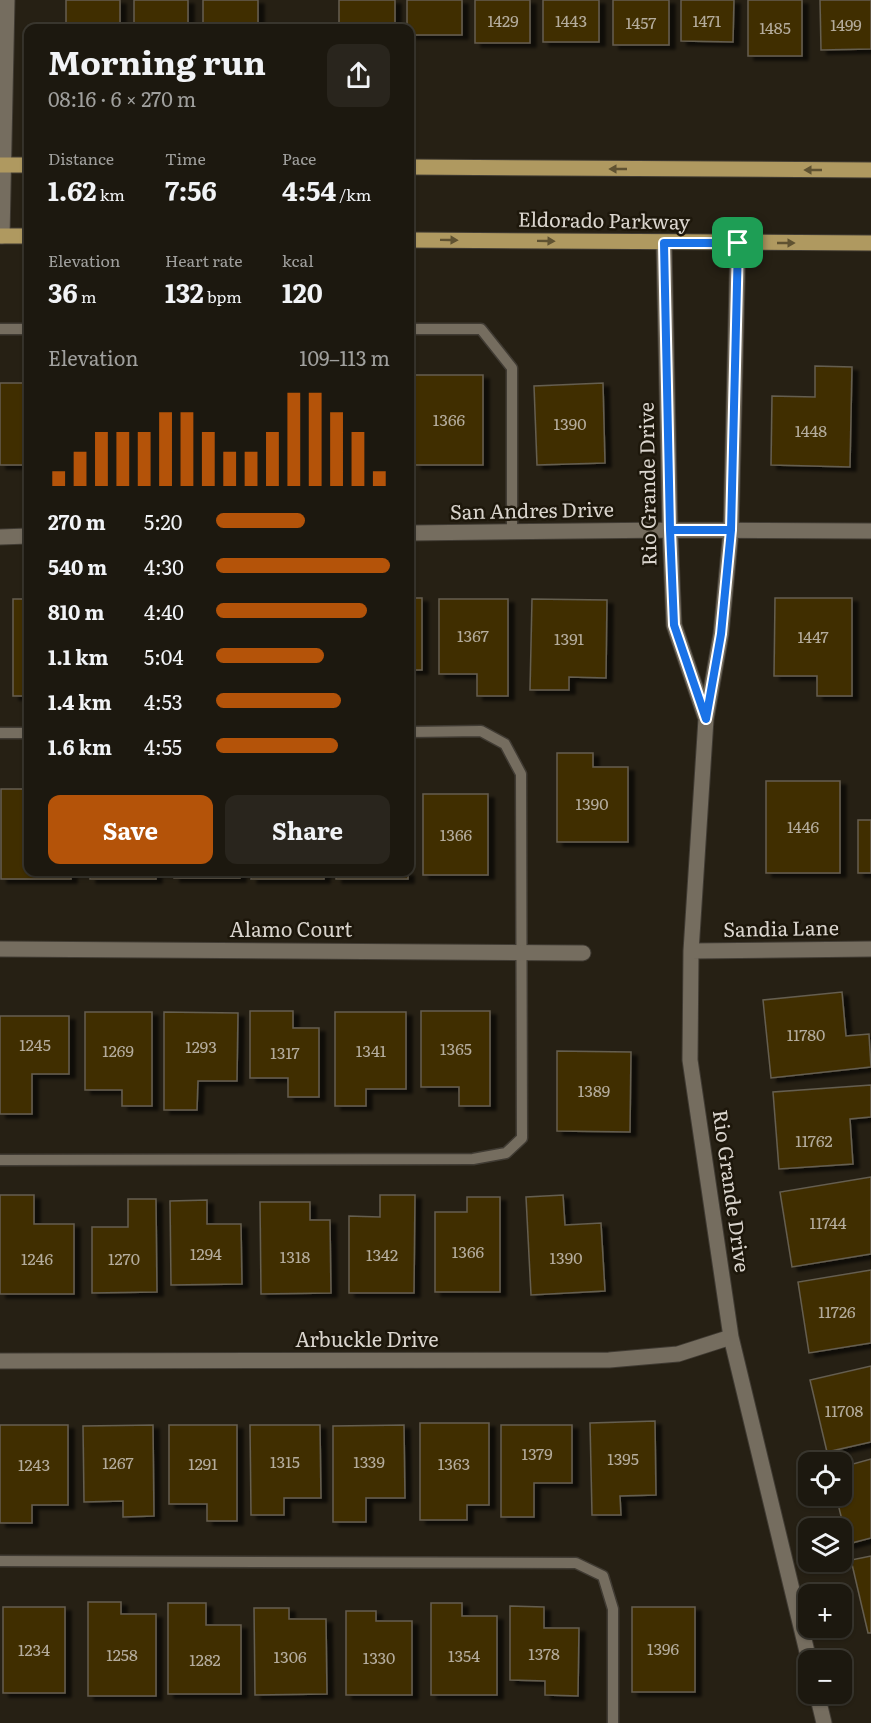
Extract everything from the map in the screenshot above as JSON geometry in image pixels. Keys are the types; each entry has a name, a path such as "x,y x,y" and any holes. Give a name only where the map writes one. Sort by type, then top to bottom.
{"main road":[{"path":"2,165 24,165"},
{"path":"414,167 871,170"},
{"path":"1,236 24,236"},
{"name":"Eldorado Parkway","path":"414,240 871,243"}],"street":[{"path":"1,236 7,0"},
{"name":"Rio Grande Drive","path":"664,243 674,625 706,719"},
{"name":"Rio Grande Drive","path":"738,243 731,530 721,634 706,719 691,951 690,1060 731,1336 807,1650"},
{"name":"San Andres Drive","path":"414,533 670,530 871,531"},
{"path":"0,537 24,537"},
{"name":"Alamo Court","path":"0,949 583,953"},
{"name":"Sandia Lane","path":"691,951 871,949"},
{"name":"Arbuckle Drive","path":"0,1362 609,1360 678,1354 731,1336"},
{"path":"819,1704 824,1723"}],"lane":[{"path":"0,329 24,329"},
{"path":"414,329 482,329 512,368 512,532"},
{"path":"0,1160 473,1160 506,1153 522,1138 521,774 505,744 481,731 414,732"},
{"path":"0,733 24,733"},
{"path":"0,1561 576,1563 603,1576 614,1609 613,1723"}],"building":[{"path":"66,0 120,0 120,24 66,24"},
{"path":"134,0 188,0 188,24 134,24"},
{"path":"203,0 258,0 258,24 203,24"},
{"path":"339,0 395,0 395,24 339,24"},
{"path":"407,0 462,0 462,35 414,35 414,24 407,24"},
{"path":"475,0 530,0 530,43 475,43"},
{"path":"543,0 599,0 599,42 543,42"},
{"path":"613,0 669,0 669,45 613,45"},
{"path":"681,0 734,0 733,42 681,41"},
{"path":"748,0 802,0 802,56 748,56"},
{"path":"820,0 871,0 871,49 821,50"},
{"path":"815,366 852,367 850,467 771,465 772,396 815,397"},
{"path":"415,375 483,375 483,465 415,465"},
{"path":"0,383 24,383 24,465 0,465"},
{"path":"603,383 605,463 537,465 534,386"},
{"path":"414,598 422,598 422,670 414,670"},
{"path":"775,598 852,598 852,696 817,696 817,676 774,676"},
{"path":"13,599 24,599 24,696 13,696"},
{"path":"439,599 508,599 508,696 477,696 477,674 439,674"},
{"path":"532,599 607,600 606,678 569,677 569,690 530,690"},
{"path":"557,753 593,753 593,767 628,767 628,842 557,842"},
{"path":"766,781 840,781 840,873 766,873"},
{"path":"1,789 24,789 24,876 71,876 71,879 1,879"},
{"path":"423,794 488,794 488,875 423,875"},
{"path":"858,820 871,820 871,873 858,873"},
{"path":"90,876 156,876 156,879 90,879"},
{"path":"174,876 240,876 240,878 174,878"},
{"path":"251,876 324,876 324,879 251,879"},
{"path":"336,876 408,876 408,879 336,879"},
{"path":"842,992 846,1036 869,1034 871,1067 771,1078 763,1000"},
{"path":"250,1011 293,1011 293,1028 319,1028 319,1097 288,1097 288,1078 250,1078"},
{"path":"421,1011 490,1011 490,1106 459,1106 459,1087 421,1087"},
{"path":"85,1012 152,1012 152,1106 122,1106 122,1090 85,1090"},
{"path":"164,1012 238,1013 237,1081 198,1081 197,1110 164,1110"},
{"path":"335,1012 406,1012 406,1089 366,1089 366,1106 335,1106"},
{"path":"0,1016 69,1016 69,1074 32,1074 32,1114 0,1114"},
{"path":"557,1051 631,1052 630,1132 557,1131"},
{"path":"871,1085 871,1117 850,1119 853,1164 779,1169 773,1092"},
{"path":"871,1177 871,1254 792,1267 780,1192"},
{"path":"0,1195 34,1195 34,1224 74,1224 74,1294 0,1294"},
{"path":"380,1195 415,1195 414,1293 349,1293 349,1216 380,1217"},
{"path":"563,1195 565,1225 601,1223 605,1291 531,1295 526,1197"},
{"path":"467,1197 500,1197 500,1292 435,1292 435,1212 467,1212"},
{"path":"128,1199 156,1199 157,1292 92,1293 92,1227 128,1227"},
{"path":"207,1200 207,1224 241,1224 242,1284 171,1285 170,1201"},
{"path":"260,1202 310,1202 310,1220 330,1220 331,1293 261,1294"},
{"path":"871,1270 871,1343 809,1353 798,1282"},
{"path":"871,1366 871,1442 827,1452 810,1380"},
{"path":"655,1421 656,1495 620,1496 621,1515 592,1515 590,1423"},
{"path":"420,1423 489,1423 489,1505 467,1505 467,1520 420,1520"},
{"path":"0,1425 68,1425 68,1505 32,1505 32,1523 0,1523"},
{"path":"153,1425 154,1516 123,1517 123,1501 84,1502 83,1426"},
{"path":"169,1425 237,1425 237,1521 207,1521 207,1504 169,1504"},
{"path":"250,1425 320,1425 321,1498 284,1498 284,1515 251,1515"},
{"path":"404,1425 405,1498 366,1498 366,1522 333,1522 333,1426"},
{"path":"501,1425 572,1425 572,1483 534,1483 534,1517 501,1517"},
{"path":"871,1459 871,1538 852,1543 852,1518 842,1518 838,1506 852,1506 852,1464"},
{"path":"871,1556 871,1633 868,1633 852,1560"},
{"path":"88,1602 121,1602 121,1614 156,1614 156,1696 88,1696"},
{"path":"168,1603 206,1603 206,1625 241,1625 241,1694 168,1694"},
{"path":"431,1603 462,1603 462,1616 497,1616 497,1695 431,1695"},
{"path":"510,1606 544,1607 544,1628 579,1628 578,1696 545,1695 545,1681 510,1680"},
{"path":"3,1607 65,1607 65,1693 3,1693"},
{"path":"632,1607 695,1607 695,1692 632,1692"},
{"path":"254,1608 289,1608 289,1619 326,1619 327,1694 255,1695"},
{"path":"346,1611 376,1611 376,1621 412,1621 412,1695 346,1695"}],"route":[{"path":"738,243 664,243 670,530 731,530 721,634 706,719 674,625 670,530 731,530 738,243"}]}
